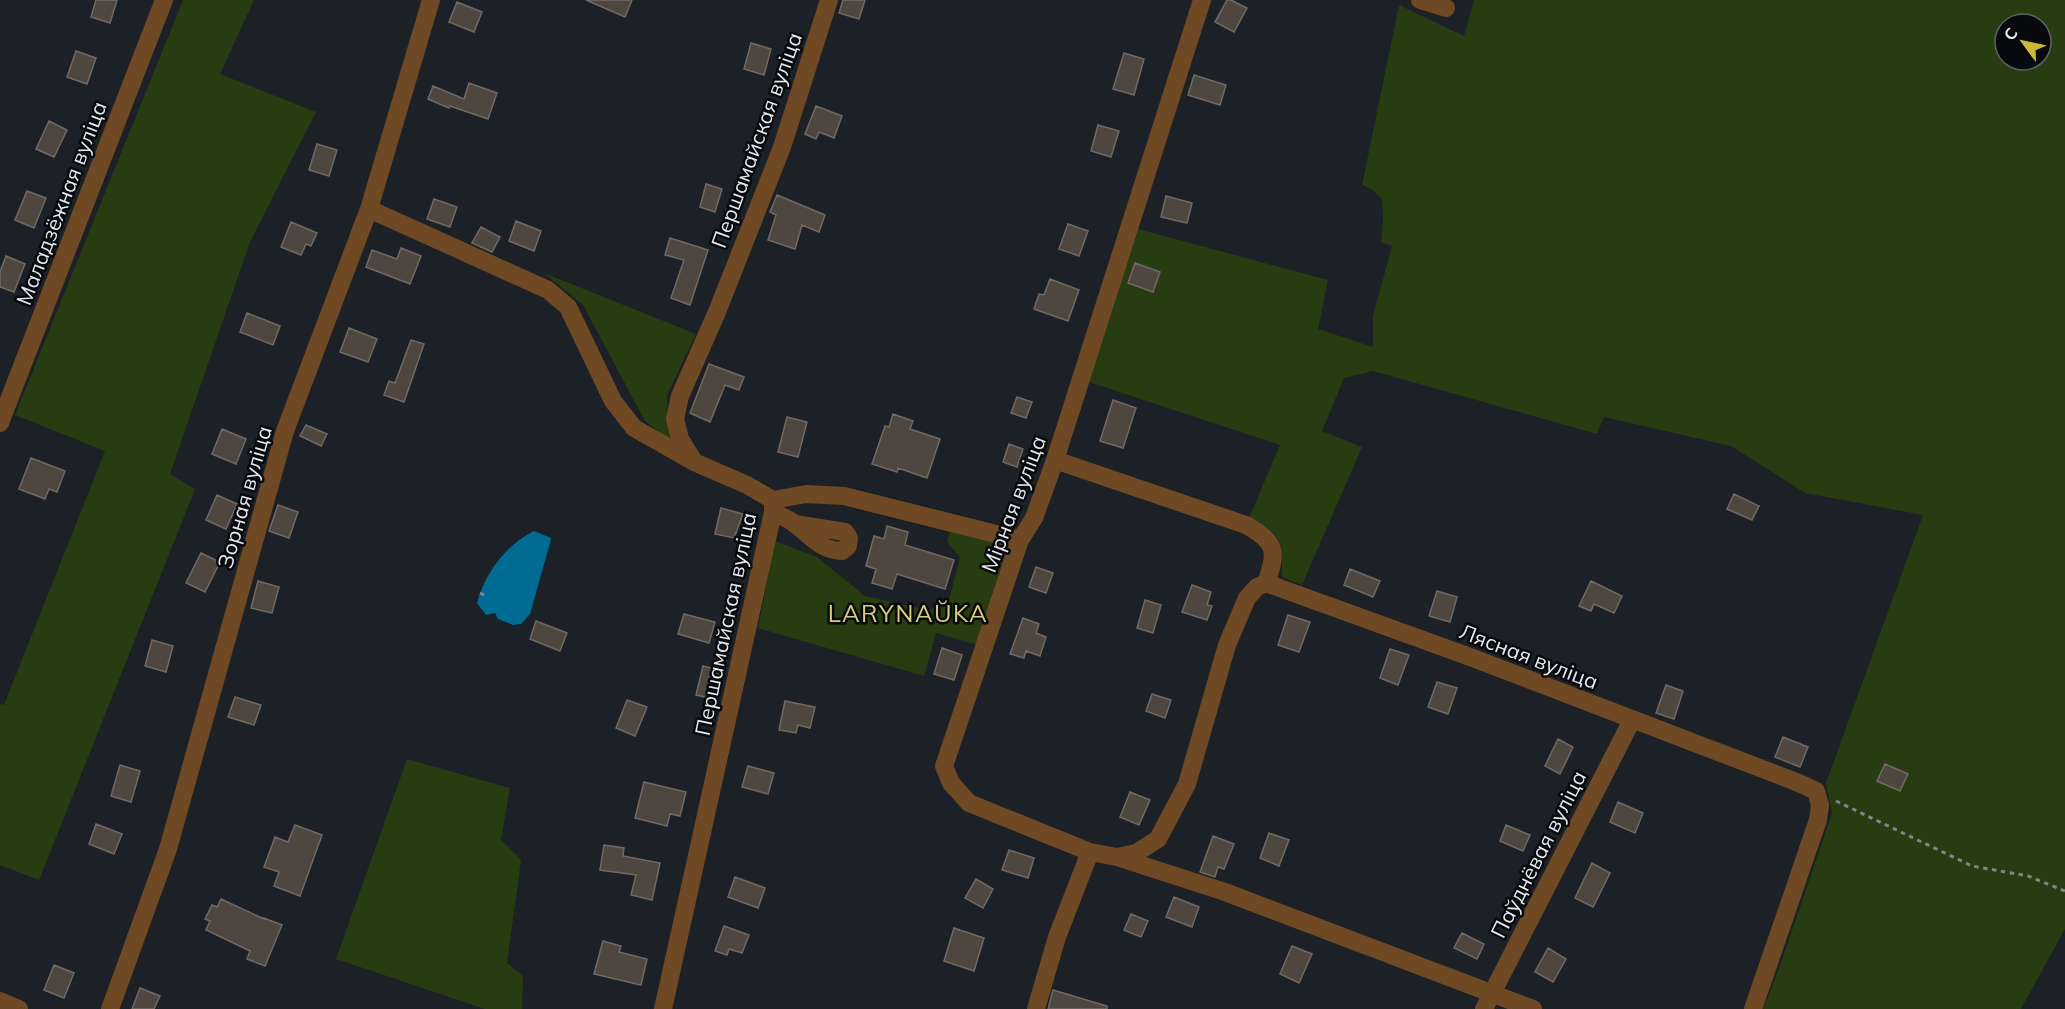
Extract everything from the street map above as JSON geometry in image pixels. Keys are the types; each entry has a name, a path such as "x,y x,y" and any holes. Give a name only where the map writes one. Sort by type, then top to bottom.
{"street":[{"name":"Маладзёжная вуліца","path":"0,423 164,0"},
{"name":"Зорная вуліца","path":"110,1009 168,849 285,431 369,208 431,0"},
{"name":"Першамайская вуліца","path":"663,1009 773,506 747,485 694,462 680,439 675,419 680,396 717,312 782,147 829,0"},
{"name":"Мірная вуліца","path":"1090,852 969,803 951,783 944,766 1020,540 1034,518 1055,460 1202,0"},
{"path":"1420,0 1446,8"},
{"path":"369,208 548,290 568,307 613,401 634,428 694,462"},
{"path":"1055,460 1246,525 1264,536 1273,550 1272,568 1266,583 1257,587 1247,598 1227,645 1187,784 1158,839 1136,853 1117,857"},
{"path":"773,506 806,494 844,496 1020,540"},
{"path":"773,506 795,524"},
{"name":"Лясная вуліца","path":"1266,583 1473,658 1816,791"},
{"name":"Паўднёвая вуліца","path":"1488,1001 1632,720"},
{"path":"1753,1009 1818,820 1820,805 1816,791"},
{"path":"1036,1009 1057,937 1090,852 1117,857 1225,892 1488,1001 1533,1009"},
{"path":"0,1001 20,1009"}],"path":[{"path":"480,593 488,597"},
{"path":"1816,791 1972,866 2028,876 2065,891"}],"green space":[{"path":"183,0 254,0 220,74 316,112 250,242 170,474 195,489 39,880 0,865 0,704 4,705 105,451 15,415"},
{"path":"1474,0 2065,0 2065,929 2021,1009 1763,1009 1832,813 1826,783 1923,515 1805,493 1731,446 1604,417 1597,434 1373,371 1344,378 1322,431 1362,447 1302,585 1282,577 1279,540 1269,529 1249,518 1280,445 1089,382 1138,229 1328,280 1318,329 1373,347 1373,316 1392,246 1381,242 1382,199 1373,190 1362,185 1399,5 1464,36"},
{"path":"544,273 696,334 667,395 669,427 676,446 645,421 583,305"},
{"path":"951,527 1012,545 977,645 936,633 924,676 758,628 775,541 817,557 865,596 929,610 949,600 960,557 947,542"},
{"path":"407,759 510,788 501,840 521,860 507,963 523,976 522,1009 485,1009 336,959"}],"water":[{"path":"534,531 551,538 530,614 521,624 513,625 498,619 495,613 486,615 477,603 485,581 506,552"}],"building":[{"path":"96,0 117,0 110,23 91,17"},
{"path":"586,0 632,0 625,17"},
{"path":"843,0 865,0 859,19 839,13"},
{"path":"1227,0 1247,8 1234,32 1215,22"},
{"path":"457,2 482,12 474,32 449,22"},
{"path":"751,43 771,49 764,75 744,69"},
{"path":"76,51 96,58 87,84 67,77"},
{"path":"1124,53 1144,59 1134,95 1113,89"},
{"path":"1194,75 1226,85 1220,105 1188,95"},
{"path":"469,83 497,93 488,119 450,106 449,108 428,99 433,86 464,99"},
{"path":"816,106 842,116 834,138 819,132 816,139 805,134"},
{"path":"49,121 67,130 54,157 36,149"},
{"path":"1098,125 1119,131 1111,157 1091,151"},
{"path":"317,144 337,150 329,176 309,170"},
{"path":"706,184 722,189 715,212 700,207"},
{"path":"27,191 46,198 34,228 15,220"},
{"path":"777,195 825,215 819,232 802,225 795,249 768,240 776,215 770,212"},
{"path":"1166,196 1192,203 1187,223 1161,217"},
{"path":"434,199 457,207 450,227 427,219"},
{"path":"516,221 541,231 534,251 509,241"},
{"path":"291,222 317,233 311,246 306,244 301,255 281,247"},
{"path":"1068,224 1088,231 1079,256 1059,249"},
{"path":"481,227 500,237 492,252 472,243"},
{"path":"670,238 708,250 690,305 671,298 684,260 665,255"},
{"path":"401,248 421,256 410,284 366,267 372,250 397,259"},
{"path":"6,256 25,264 14,292 0,287 0,272"},
{"path":"1135,263 1160,272 1153,292 1128,283"},
{"path":"1050,279 1079,290 1068,321 1034,309 1039,294 1044,295"},
{"path":"247,313 280,326 273,345 240,332"},
{"path":"349,328 377,339 368,362 340,352"},
{"path":"411,340 424,344 404,402 384,395 389,381 395,383"},
{"path":"709,364 744,377 739,390 725,385 710,422 690,413"},
{"path":"1017,397 1032,402 1026,418 1011,413"},
{"path":"1113,400 1136,408 1123,448 1100,441"},
{"path":"893,414 913,421 910,429 940,439 927,478 898,468 897,472 872,464 885,426 889,427"},
{"path":"787,417 807,422 798,457 778,452"},
{"path":"306,425 327,434 321,446 300,436"},
{"path":"222,429 246,439 236,464 212,454"},
{"path":"1009,444 1023,449 1017,467 1003,462"},
{"path":"31,458 65,471 57,492 49,489 45,499 19,489"},
{"path":"1734,494 1759,506 1752,520 1727,509"},
{"path":"217,495 237,504 226,529 206,520"},
{"path":"278,505 298,512 289,538 269,531"},
{"path":"721,508 743,514 734,538 715,534"},
{"path":"887,526 908,532 905,545 954,560 945,589 897,574 892,589 872,583 876,569 866,566 874,536 884,539"},
{"path":"201,553 220,562 205,592 186,583"},
{"path":"1036,567 1053,573 1046,593 1029,587"},
{"path":"1350,569 1380,581 1373,597 1344,585"},
{"path":"258,581 279,587 272,613 251,608"},
{"path":"1591,581 1622,596 1614,613 1594,604 1591,611 1579,606"},
{"path":"1192,585 1211,592 1207,605 1212,606 1207,620 1182,612"},
{"path":"1437,591 1457,597 1450,622 1429,616"},
{"path":"1145,600 1161,605 1153,633 1137,628"},
{"path":"684,614 715,622 709,643 678,634"},
{"path":"1288,615 1310,622 1299,652 1278,645"},
{"path":"1023,618 1039,624 1036,633 1046,637 1040,656 1026,651 1024,658 1010,654"},
{"path":"536,621 567,633 560,651 530,639"},
{"path":"152,640 173,646 166,672 145,666"},
{"path":"942,648 962,655 954,680 934,674"},
{"path":"1390,649 1409,655 1398,685 1380,678"},
{"path":"703,666 720,670 713,699 696,695"},
{"path":"1437,682 1457,688 1448,714 1428,707"},
{"path":"1666,685 1683,691 1674,719 1656,713"},
{"path":"1152,694 1171,700 1165,718 1146,711"},
{"path":"235,697 261,705 254,725 228,717"},
{"path":"627,700 647,707 635,736 616,728"},
{"path":"785,701 815,707 810,728 798,725 796,733 779,730"},
{"path":"1783,737 1808,747 1800,767 1775,757"},
{"path":"1558,739 1573,747 1560,774 1545,766"},
{"path":"1885,764 1908,774 1900,791 1877,781"},
{"path":"120,765 140,771 131,802 111,796"},
{"path":"748,766 774,773 768,794 742,787"},
{"path":"644,782 686,792 680,816 670,814 667,826 635,818"},
{"path":"1130,792 1150,800 1139,825 1120,817"},
{"path":"1618,802 1643,813 1635,833 1610,822"},
{"path":"96,824 122,834 114,854 89,844"},
{"path":"295,825 322,835 300,896 274,886 279,872 264,867 275,837 288,842"},
{"path":"1506,825 1530,835 1523,851 1500,841"},
{"path":"1269,833 1289,840 1279,866 1260,858"},
{"path":"1213,836 1234,844 1224,869 1218,867 1215,877 1200,872"},
{"path":"604,845 624,848 623,856 660,863 652,900 631,895 636,875 600,870"},
{"path":"1009,850 1034,858 1028,878 1002,870"},
{"path":"1592,863 1610,873 1593,907 1575,898"},
{"path":"735,877 765,888 758,908 728,897"},
{"path":"976,879 993,889 983,908 965,898"},
{"path":"1174,897 1199,907 1192,927 1166,917"},
{"path":"221,899 282,925 265,966 247,959 250,951 206,930 210,921 205,919 212,905 217,907"},
{"path":"1131,914 1148,921 1141,937 1124,930"},
{"path":"724,926 749,935 742,953 729,949 727,955 715,951"},
{"path":"954,928 984,938 974,971 944,961"},
{"path":"1462,933 1484,944 1477,959 1454,948"},
{"path":"603,941 621,946 619,952 647,959 641,985 594,974"},
{"path":"1292,946 1312,954 1299,983 1280,974"},
{"path":"1548,948 1566,959 1553,982 1535,972"},
{"path":"54,965 74,973 64,998 44,990"},
{"path":"140,988 160,996 154,1009 132,1009"},
{"path":"1053,990 1107,1006 1107,1009 1048,1009"}],"district":[{"name":"LARYNAŬKA","path":"908,613"}]}
